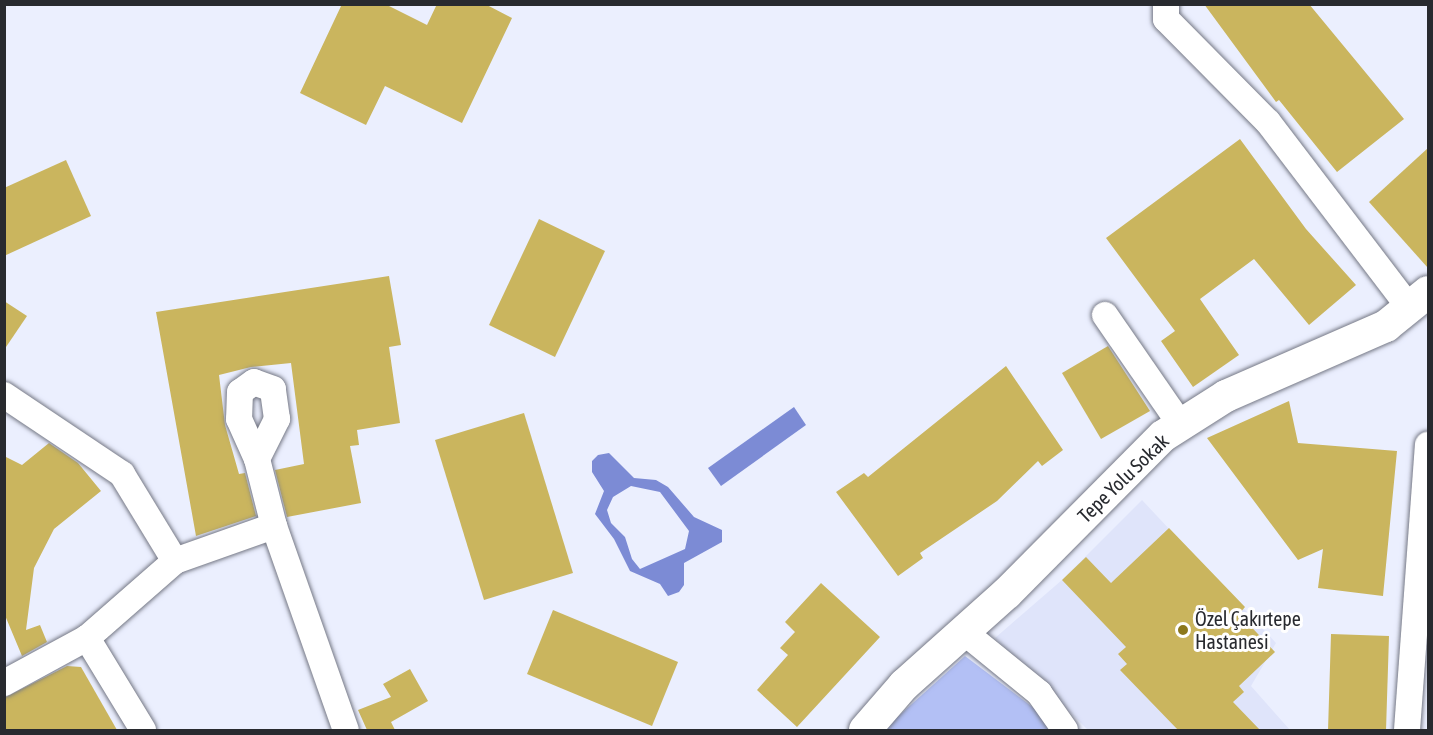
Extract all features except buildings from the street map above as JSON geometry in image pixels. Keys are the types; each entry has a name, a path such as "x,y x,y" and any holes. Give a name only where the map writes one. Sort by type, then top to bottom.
{"street":[{"path":"1166,4 1166,19 1268,122 1419,300"},
{"name":"Tepe Yolu Sokak","path":"865,730 904,685 963,632 1163,436 1227,396 1386,326 1419,300"},
{"path":"1105,315 1181,425"},
{"path":"4,395 122,474 175,561"},
{"path":"1407,730 1425,527 1428,445"},
{"path":"257,459 274,525 346,730"},
{"path":"4,683 87,638 175,561 274,525"},
{"path":"963,632 1039,693 1065,730"},
{"path":"87,638 143,730"}],"shaded area":[{"path":"794,407 806,425 721,486 708,468"},
{"path":"609,453 634,478 656,480 668,487 694,517 722,530 722,542 684,563 684,585 679,592 668,596 660,584 630,571 614,539 595,514 604,491 592,472 592,461 598,455","holes":["631,486 660,492 689,531 685,549 640,569 632,559 625,537 611,523 607,510 613,497"]},
{"path":"1142,500 1276,643 1251,686 1290,730 1088,730 995,638 1062,580"},
{"path":"965,656 1039,712 1049,730 883,730"}],"place":[{"name":"Özel Çakırtepe Hastanesi","path":"1183,630"}]}
